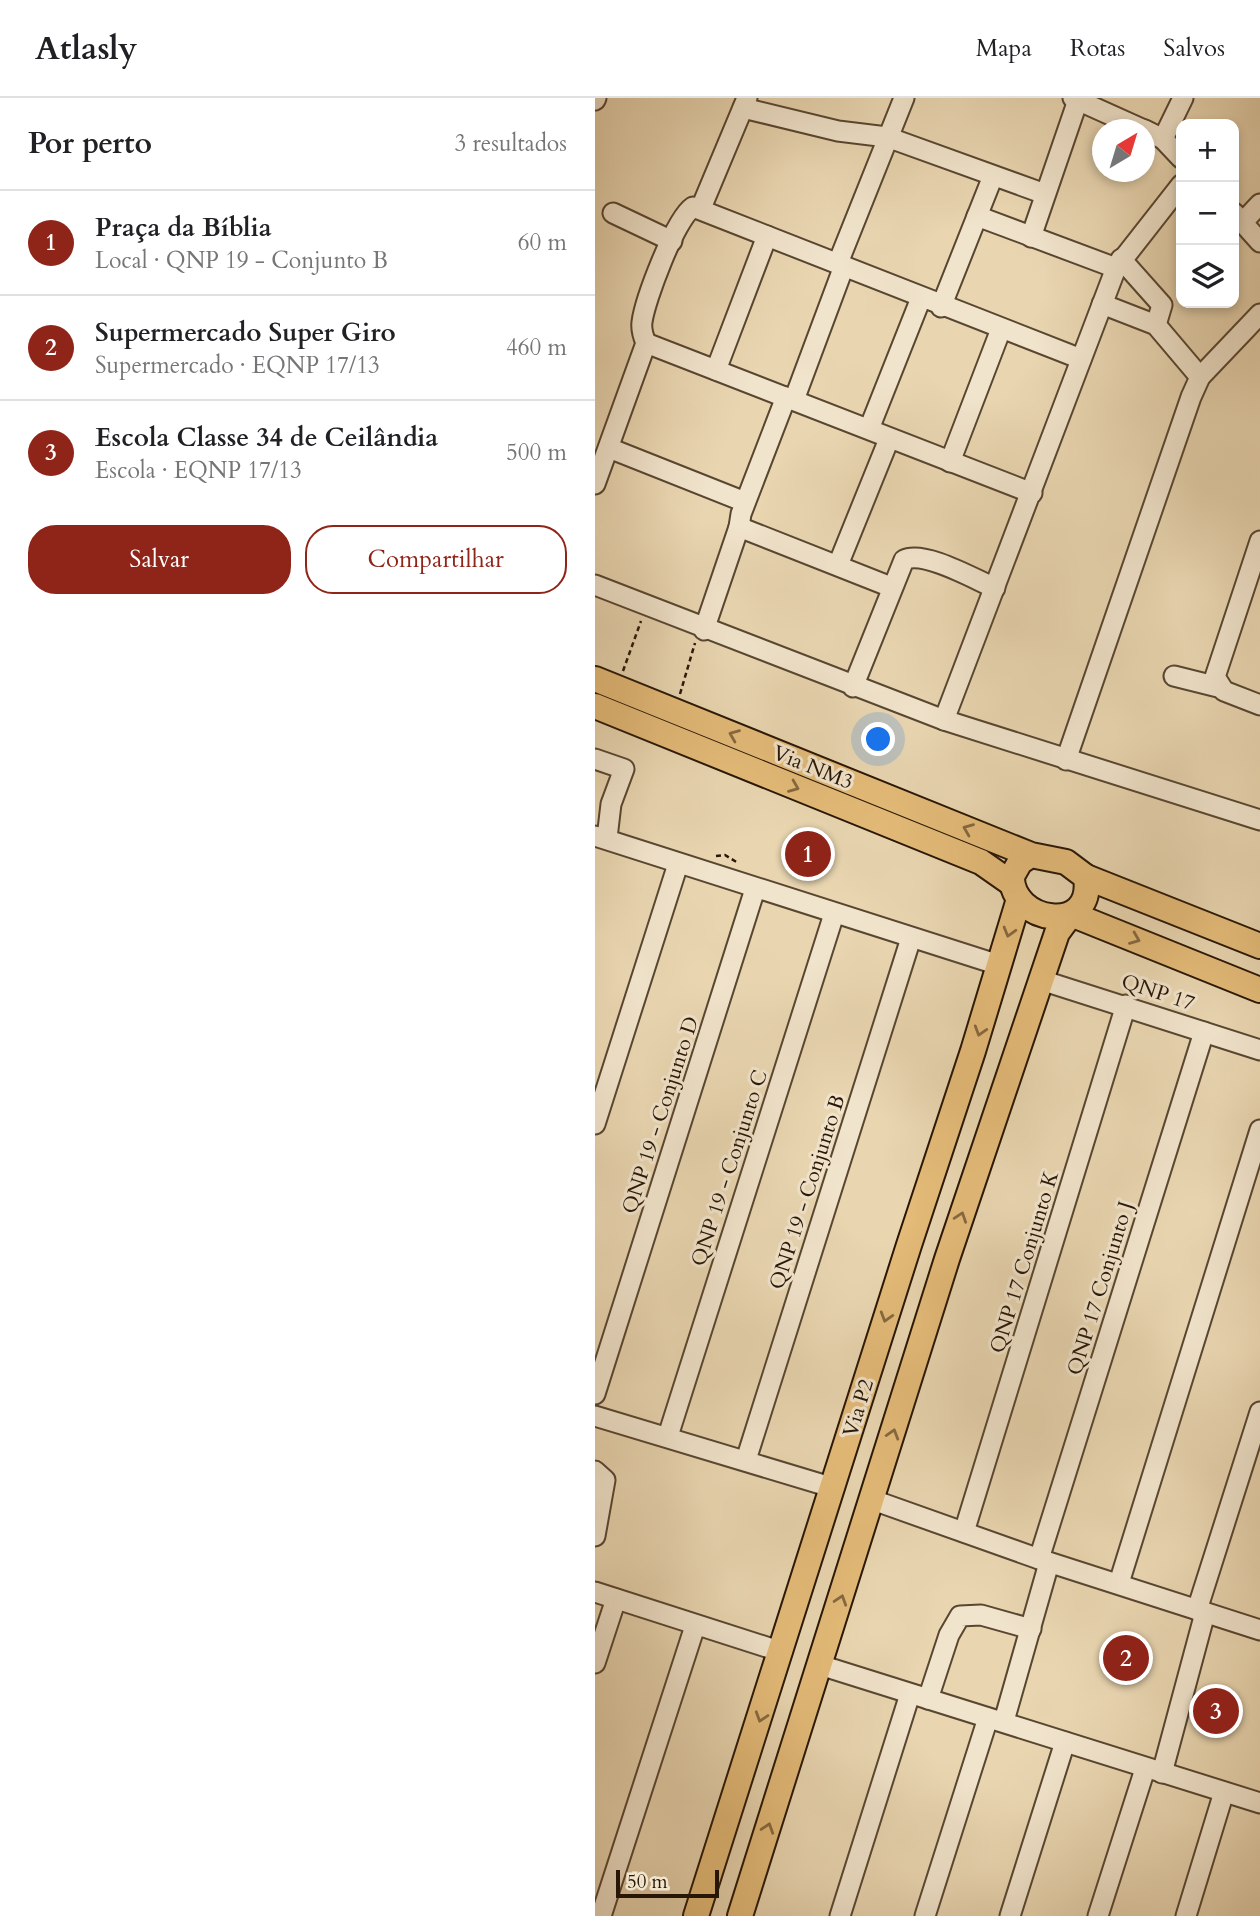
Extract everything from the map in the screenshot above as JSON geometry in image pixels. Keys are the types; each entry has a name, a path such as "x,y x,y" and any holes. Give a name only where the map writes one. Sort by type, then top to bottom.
{"main road":[{"name":"Via NM3","path":"595,680 1031,855"},
{"name":"Via NM3","path":"595,706 981,862 1015,891"},
{"path":"1086,877 1086,899 1071,914 1057,918 1043,915 1015,891 1014,870 1031,855 1066,862 1086,877 1260,946"},
{"name":"Via P2","path":"696,1916 782,1653 999,965 1015,891"},
{"path":"1071,914 1260,990"},
{"name":"Via P2","path":"746,1896 873,1500 943,1270 1057,933 1071,914"},
{"path":"901,1270 924,1275 943,1270 929,1255 909,1245"},
{"path":"715,1859 746,1896"},
{"path":"705,1888 717,1888 746,1896"}],"street":[{"path":"701,629 739,527 745,502 790,398 904,98"},
{"path":"1163,139 1183,98"},
{"path":"1031,237 1076,99 1120,119"},
{"path":"701,208 745,103 838,131 887,138 1045,194"},
{"path":"1155,135 1163,139 1176,153"},
{"path":"941,307 993,176"},
{"path":"944,720 1033,493 1118,263 1176,191"},
{"path":"1239,217 1260,204"},
{"path":"595,484 646,343 642,319 672,241 685,213 693,207 941,307 1081,359"},
{"path":"613,214 672,241"},
{"path":"977,216 1031,237 1118,263 1162,305 1156,325"},
{"path":"1239,219 1260,242"},
{"path":"716,370 767,236"},
{"path":"869,429 921,298"},
{"path":"1103,304 1156,325 1200,377"},
{"path":"1066,760 1182,421 1200,377 1260,314"},
{"path":"950,462 1001,329"},
{"path":"646,343 1033,493"},
{"path":"838,565 889,439"},
{"path":"608,448 745,502"},
{"path":"739,527 891,587"},
{"path":"1218,687 1215,677 1252,594 1260,541"},
{"path":"853,687 904,560 916,556 995,588"},
{"path":"595,585 701,629 944,720 1260,820"},
{"path":"1174,676 1218,687 1232,696 1260,705"},
{"path":"595,759 624,769 603,801 599,839 999,965"},
{"path":"595,1124 678,864"},
{"name":"QNP 19 - Conjunto D","path":"595,1394 755,889"},
{"name":"QNP 19 - Conjunto C","path":"667,1436 834,914"},
{"name":"QNP 19 - Conjunto B","path":"746,1460 911,938"},
{"name":"QNP 17","path":"1041,980 1260,1049"},
{"name":"QNP 17 Conjunto K","path":"964,1532 1126,1005"},
{"name":"QNP 17 Conjunto J","path":"925,1916 1031,1629 1044,1561 1204,1032"},
{"path":"1118,1583 1260,1130"},
{"path":"1098,1916 1154,1771 1260,1412"},
{"path":"595,1416 834,1488"},
{"path":"595,1471 605,1480 605,1489 595,1536"},
{"path":"873,1500 1044,1561 1260,1630"},
{"path":"595,1592 782,1653"},
{"path":"595,1664 616,1599"},
{"path":"840,1916 919,1697 960,1616 981,1615 1031,1629"},
{"path":"601,1916 695,1626"},
{"path":"820,1665 1260,1803"},
{"path":"1010,1916 1065,1742"},
{"path":"1186,1916 1224,1792"}],"path":[{"path":"621,677 646,606"},
{"path":"678,700 701,629"},
{"path":"705,853 725,855 739,864"}],"place":[{"name":"Praça da Bíblia","path":"808,854"},
{"name":"Supermercado Super Giro","path":"1126,1658"},
{"name":"Escola Classe 34 de Ceilândia","path":"1216,1711"}]}
